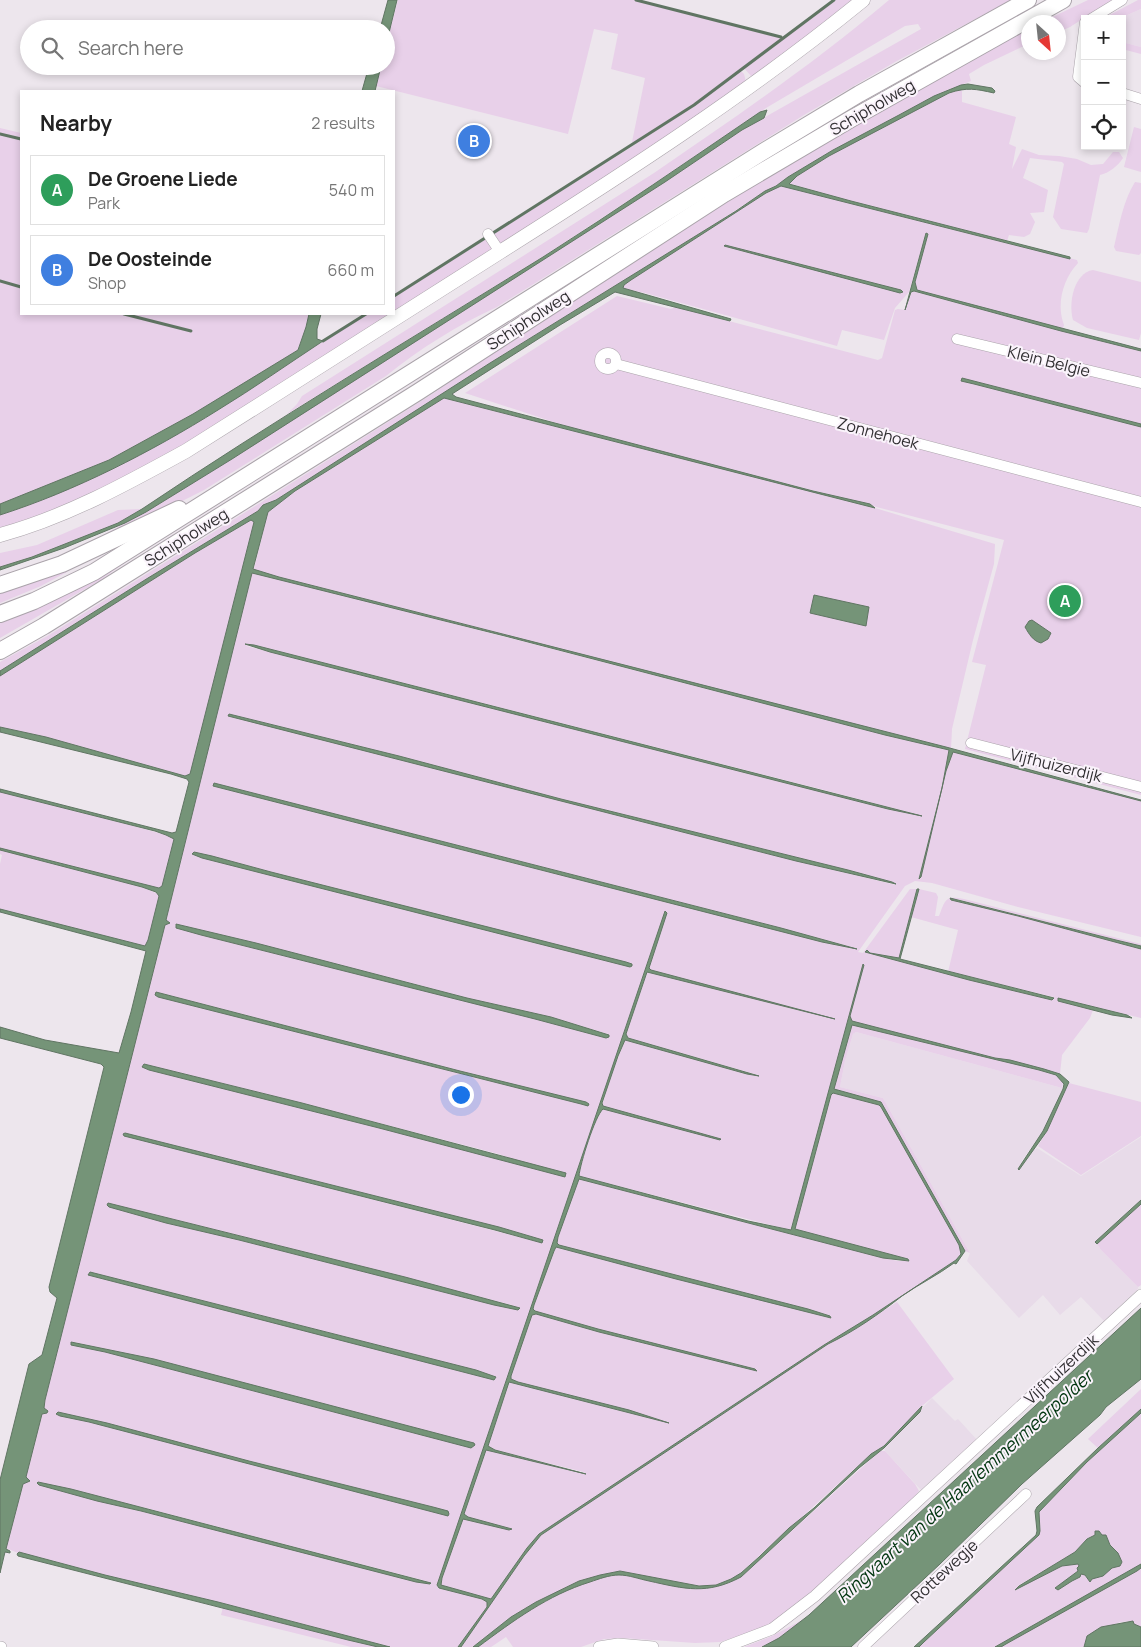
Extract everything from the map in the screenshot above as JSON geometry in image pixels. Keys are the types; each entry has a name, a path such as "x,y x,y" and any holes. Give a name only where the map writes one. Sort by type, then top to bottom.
{"highway":[{"name":"Schipholweg","path":"0,614 34,602 94,572 761,153 859,94 1028,0"},
{"name":"Schipholweg","path":"0,651 44,626 402,402 724,194 859,114 1063,0"},
{"path":"0,585 62,564 172,512 224,491"}],"main road":[{"path":"0,535 55,518 125,485 186,451 498,249 610,182 758,81 819,36 863,0"}],"street":[{"path":"1098,15 1122,0"},
{"path":"1081,53 1078,77 1081,80"},
{"path":"1126,94 1141,99"},
{"path":"488,234 498,249"},
{"name":"Klein Belgie","path":"957,339 1141,383"},
{"name":"Zonnehoek","path":"616,364 1141,502"},
{"name":"Vijfhuizerdijk","path":"971,743 1141,787"},
{"name":"Vijfhuizerdijk","path":"725,1647 772,1628 815,1596 1141,1295"},
{"name":"Rottewegje","path":"863,1647 1026,1494"},
{"path":"599,1647 618,1644 653,1647"}],"shaded area":[{"path":"398,0 636,0 782,38 833,0 853,0 758,75 751,76 743,67 740,70 744,74 746,82 590,190 395,313 395,296 636,144 632,142 645,78 611,69 618,34 594,29 568,134 376,86 379,75 395,75 395,20 393,20"},
{"path":"889,0 1011,0 895,62 804,115 497,307 439,338 386,376 204,490 139,523 85,545 146,512 232,459 665,182 742,130 921,29 918,24 905,26 766,108 544,256 287,414 302,396 654,173 803,68"},
{"path":"1088,0 1112,0 1089,15 1081,15 1081,20 1066,29 1066,15 1057,15"},
{"path":"1141,0 1141,9 1126,16 1110,15"},
{"path":"1141,9 1141,47 1126,43 1126,16"},
{"path":"1021,32 1021,47 969,74 971,81 934,96 833,150 788,177 276,500 263,505 258,511 0,671 0,662 49,635 260,503 434,393 557,308 788,164"},
{"path":"1126,43 1141,47 1141,54 1126,50"},
{"path":"962,88 962,102 1016,117 1009,144 1016,147 1012,169 1022,149 1039,155 1077,159 1091,165 1103,164 1113,152 1119,152 1123,158 1121,161 1110,171 1100,175 1087,233 1061,229 1053,217 1064,164 1062,162 1030,158 1023,178 1048,190 1044,212 1030,213 1035,222 1030,234 1024,237 1009,235 1007,241 788,183 839,150"},
{"path":"1134,127 1141,129 1141,172 1124,167"},
{"path":"0,128 20,133 20,315 309,315 298,350 193,414 109,460 0,504"},
{"path":"1135,182 1141,183 1141,253 1139,255 1116,251 1114,247 1124,205"},
{"path":"782,186 1077,260 1078,263 1068,276 1062,292 1063,328 917,290 915,282 928,234 926,233 909,292 895,308 884,340 842,330 837,346 622,288 631,280 766,193"},
{"path":"1093,270 1141,282 1141,333 1139,340 1087,328 1073,320 1071,305 1074,290 1081,277 1086,272"},
{"path":"912,291 1141,351 1141,795 965,749 986,665 972,662 1004,540 572,428 465,393 617,296 671,309 675,307 878,360 882,358 895,310 905,310"},
{"path":"365,315 392,315 145,471 0,533 0,515 22,508 112,469 219,410 265,378"},
{"path":"444,398 875,508 995,544 994,564 973,640 952,729 951,749 266,574 254,569 268,512 295,491"},
{"path":"142,509 118,523 32,557 0,567 0,553 37,545 118,510"},
{"path":"251,520 254,522 191,774 185,776 46,737 0,727 0,676 195,553"},
{"path":"133,557 99,581 0,638 0,621"},
{"path":"66,567 67,572 41,586 0,603 0,589"},
{"path":"254,572 949,750 942,786 953,752 1141,801 1141,937 1018,907 932,883 915,881 905,886 858,952 863,953 910,889 917,889 899,958 870,953 867,950 865,952 969,980 1054,998 948,972 958,930 911,917 919,889 936,893 938,897 935,916 939,916 949,898 964,899 1141,944 1141,946 956,899 951,900 1141,949 1141,1018 1067,1000 1058,1001 1093,1010 1090,1018 1062,1055 1060,1074 1010,1060 995,1058 854,1023 850,1016 863,964 798,1208 790,1230 579,1176 588,1141 603,1109 720,1139 602,1106 611,1075 625,1040 747,1074 758,1075 628,1038 626,1035 647,972 835,1019 651,970 649,968 667,913 665,911 437,1585 439,1588 487,1602 487,1607 458,1647 390,1647 18,1553 6,1548 42,1414 48,1411 44,1408 45,1400 165,925 169,923 166,921 251,574","holes":["254,645 922,816 888,809 246,646","229,714 848,870 892,882 896,885 229,716","214,783 855,948 822,942 236,792 213,786","941,793 920,879 919,877","194,856 358,894 521,936 629,967","175,925 467,998 551,1017 608,1034 609,1037 605,1038 177,928","157,992 586,1102 530,1091 158,997 155,994","144,1064 499,1154 550,1173 143,1067","125,1133 476,1222 542,1243 137,1139","109,1207 244,1237 512,1305 494,1305 166,1223","90,1272 271,1318 496,1377 494,1380 88,1275","74,1342 224,1377 471,1447 121,1355 71,1345","64,1413 394,1498 103,1425","48,1488 146,1508 430,1582 355,1566 279,1546"]},
{"path":"0,792 173,837 162,887 152,887 0,848"},
{"path":"0,850 142,887 158,894 147,945 0,909 0,864 2,855"},
{"path":"852,1025 1039,1070 1056,1075 1063,1082 1062,1088 856,1032 853,1034 840,1087 883,1098 970,1253 965,1251 881,1102 834,1089"},
{"path":"856,1032 1062,1088 1043,1131 1021,1162 1024,1164 1032,1151 1037,1148 1081,1176 1141,1137 1141,1201 1097,1244 1138,1289 1104,1321 1081,1297 1060,1315 1043,1295 1019,1318 967,1261 970,1253 883,1098 840,1087 845,1061 853,1034"},
{"path":"1069,1083 1141,1102 1141,1136 1081,1175 1038,1146"},
{"path":"833,1093 881,1107 959,1245 961,1254 956,1260 824,1345 540,1534 527,1548 491,1599 441,1585 463,1519 512,1530 468,1517 464,1514 486,1450 585,1474 584,1472 495,1450 488,1446 509,1382 669,1423 511,1379 532,1315 536,1314 599,1332 757,1371 535,1311 533,1309 534,1306 557,1247 822,1316 830,1318 831,1316 559,1245 557,1243 558,1237 579,1179 883,1258 909,1261 908,1259 795,1229"},
{"path":"1141,1204 1141,1285 1138,1287 1097,1244"},
{"path":"897,1302 954,1379 922,1406 884,1446 871,1454 737,1576 716,1585 699,1586 620,1571 600,1575 579,1581 536,1602 511,1617 473,1647 461,1647 524,1556 541,1535 828,1344 849,1333"},
{"path":"1141,1389 1141,1409 1098,1448 1088,1439"},
{"path":"932,1398 955,1421 958,1419 977,1440 922,1491 884,1448"},
{"path":"1141,1413 1141,1564 995,1647 919,1647 1039,1535 1039,1512 1087,1462","holes":["1095,1535 1109,1542 1118,1556 1115,1568 1092,1579 1080,1574 1076,1579 1058,1590 1058,1586 1078,1571 1079,1566 1078,1564 1062,1566 1016,1589 1019,1585 1075,1552 1087,1539"]},
{"path":"880,1451 885,1451 919,1491 910,1502 807,1598 771,1623 752,1632 720,1642 695,1643 623,1638 604,1639 581,1647 513,1647 506,1637 491,1647 478,1647 543,1602 560,1593 597,1579 624,1575 687,1588 713,1587 726,1583 751,1568"},
{"path":"1141,1568 1141,1627 1133,1624 1133,1621 1120,1622 1087,1636 1084,1647 1001,1647"},
{"path":"223,1607 378,1647 351,1647 221,1615"},
{"path":"806,1618 779,1638 762,1647 744,1647 772,1636"}],"water":[{"path":"388,0 397,0 392,20 382,20"},
{"path":"366,75 379,75 375,90 362,90"},
{"path":"968,84 992,88 995,91 994,93 966,89 949,93 829,156 797,176 789,184 1070,257 1070,259 781,186 766,193 631,280 623,288 731,319 730,321 615,292 452,394 456,397 813,491 870,504 875,508 444,398 295,491 268,512 253,569 946,747 1141,801 953,752 942,788 949,750 252,573 166,920 170,923 165,925 45,1400 44,1408 48,1411 42,1414 26,1477 30,1481 23,1484 6,1549 10,1553 5,1552 0,1573 0,1480 29,1364 42,1355 57,1298 50,1292 49,1287 104,1067 101,1064 0,1038 0,1027 45,1040 119,1053 146,951 0,912 0,909 145,946 159,896 156,892 142,887 0,850 0,848 159,888 162,886 174,839 155,831 0,792 0,789 172,833 176,832 189,782 187,779 171,774 0,732 0,727 46,737 185,776 190,774 254,522 251,520 195,553 0,676 0,671 258,511 263,505 276,500 490,363 788,177 833,150 934,96"},
{"path":"767,110 764,118 742,130 665,182 146,512 125,523 64,548 0,570 0,567 32,557 118,523 142,509 291,412 543,257 760,112"},
{"path":"926,233 928,234 915,282 917,290 1141,349 1141,351 914,291 911,292 905,310"},
{"path":"725,245 901,290 903,292 900,293"},
{"path":"309,315 321,315 317,329 317,339 323,341 192,426 84,482 0,515 0,504 109,460 193,414 298,350"},
{"path":"962,378 1141,424 1141,427 961,381"},
{"path":"814,595 869,607 866,626 810,613"},
{"path":"1032,620 1051,633 1048,639 1041,643 1032,637 1025,627"},
{"path":"245,644 922,816 888,809 270,652"},
{"path":"229,714 848,870 896,884 796,861 228,716"},
{"path":"214,783 857,949 822,942 213,786"},
{"path":"942,789 921,877 919,879"},
{"path":"194,852 626,962 632,964 632,966 202,858 192,854"},
{"path":"917,889 919,889 900,959 1054,998 1052,1000 969,980 865,952 867,950 870,953 899,958"},
{"path":"950,898 1141,946 1141,949 951,900"},
{"path":"665,911 667,913 649,968 651,970 835,1019 647,972 626,1034 628,1038 759,1076 625,1040 602,1103 603,1106 721,1139 603,1109 588,1141 579,1176 748,1221 791,1230 863,964 850,1016 852,1021 1044,1069 1060,1074 1069,1082 1047,1131 1019,1170 1043,1131 1063,1089 1064,1084 1056,1075 852,1025 834,1089 881,1102 965,1251 956,1264 954,1263 908,1292 876,1316 828,1344 541,1535 524,1556 461,1647 458,1647 487,1607 487,1602 439,1588 437,1585","holes":["833,1093 879,1105 959,1245 961,1254 956,1260 539,1534 491,1599 441,1585 463,1519 509,1530 512,1529 468,1517 464,1514 486,1450 586,1474 495,1450 488,1446 509,1382 669,1423 629,1410 511,1379 532,1315 536,1314 599,1332 757,1371 535,1311 533,1309 534,1305 556,1247 831,1318 808,1309 559,1245 557,1243 558,1237 579,1179 883,1258 909,1261 908,1259 795,1229 831,1095"]},
{"path":"176,924 467,998 551,1017 609,1035 609,1037 606,1038 201,935 176,928"},
{"path":"156,992 589,1104 588,1106 158,997 155,995"},
{"path":"1058,998 1127,1015 1132,1018 1112,1015 1058,1001"},
{"path":"144,1064 302,1103 566,1173 565,1177 149,1070 142,1067"},
{"path":"123,1134 499,1227 543,1240 542,1243 124,1136"},
{"path":"1141,1200 1141,1204 1097,1244 1095,1242"},
{"path":"108,1203 405,1277 520,1308 518,1310 494,1305 166,1223 109,1207"},
{"path":"90,1272 476,1370 496,1377 494,1380 88,1275"},
{"name":"Ringvaart van de Haarlemmermeerpolder","path":"1141,1308 1141,1379 1106,1407 1100,1415 1022,1484 851,1647 762,1647 779,1638 809,1615"},
{"path":"71,1342 154,1359 474,1443 475,1445 471,1448 105,1352 71,1345"},
{"path":"922,1406 920,1412 884,1448 859,1468 741,1577 729,1583 696,1589 623,1575 604,1577 575,1587 545,1601 478,1647 473,1647 511,1617 536,1602 579,1581 600,1575 620,1571 699,1586 716,1585 731,1579 741,1573 789,1528 814,1508 871,1454 884,1446"},
{"path":"1141,1409 1141,1413 1087,1462 1039,1512 1039,1535 919,1647 914,1647 1036,1535 1035,1511 1037,1507"},
{"path":"58,1412 433,1507 448,1511 449,1514 448,1516 60,1416 56,1414"},
{"path":"38,1482 431,1583 416,1582 97,1501 39,1485"},
{"path":"1095,1531 1106,1535 1110,1545 1118,1553 1122,1562 1120,1566 1112,1568 1103,1576 1092,1579 1090,1582 1085,1575 1081,1574 1080,1577 1058,1590 1055,1588 1078,1571 1077,1568 1079,1566 1078,1564 1062,1566 1015,1590 1075,1552 1087,1539 1095,1535"},
{"path":"19,1552 390,1647 378,1647 348,1640 18,1556"},
{"path":"1141,1564 1141,1568 1137,1571 1001,1647 995,1647"},
{"path":"1133,1621 1134,1624 1141,1627 1141,1647 1084,1647 1087,1636 1101,1627"}],"waterway":[{"path":"636,0 781,37"},
{"path":"395,295 694,105 834,0"},
{"path":"0,134 20,139"},
{"path":"0,281 20,287"},
{"path":"128,315 191,331"},
{"path":"323,341 364,315"}],"place":[{"name":"De Oosteinde","path":"474,141"},
{"name":"De Groene Liede","path":"1065,601"}]}
